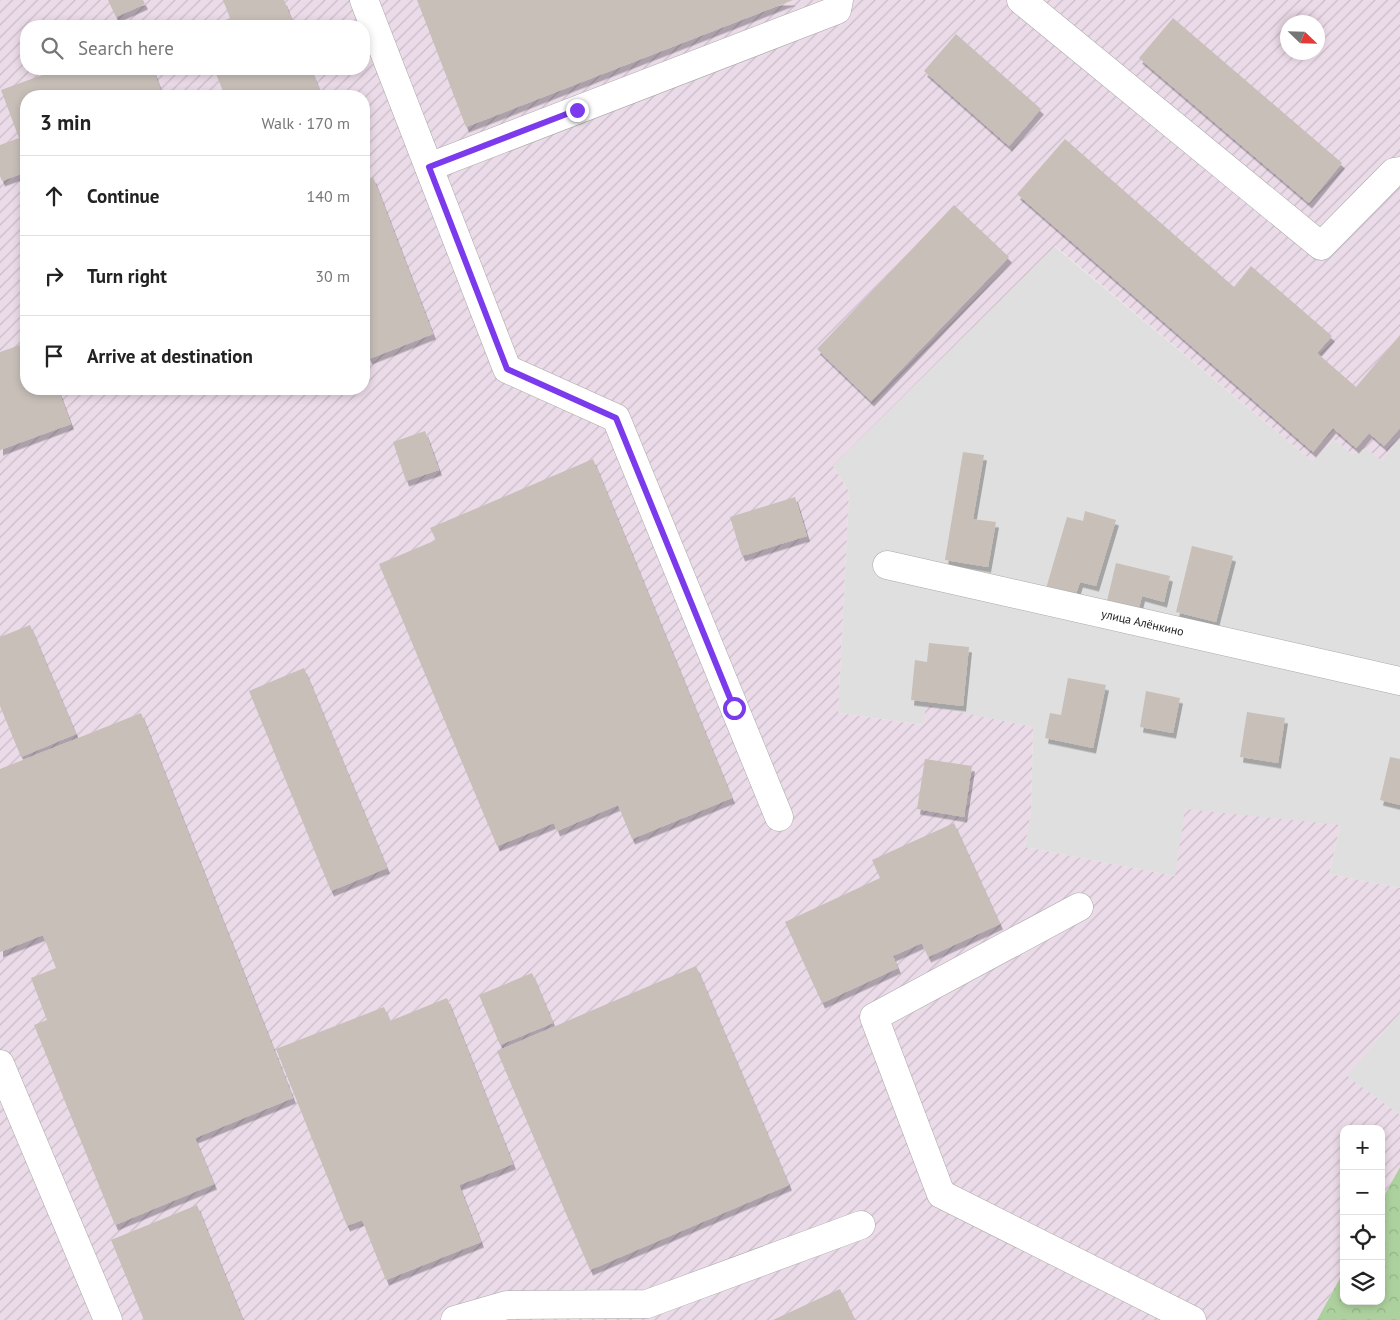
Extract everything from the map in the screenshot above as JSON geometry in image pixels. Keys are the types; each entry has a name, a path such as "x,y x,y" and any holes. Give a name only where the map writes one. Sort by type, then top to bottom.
{"street":[{"path":"364,0 507,369 616,418 779,817"},
{"path":"429,167 837,10 839,0"},
{"path":"1021,0 1321,246 1394,172 1400,171"},
{"name":"улица Алёнкино","path":"886,565 1400,682"},
{"path":"1078,907 874,1017 941,1194 1192,1320"},
{"path":"0,1064 108,1320"},
{"path":"455,1320 507,1305 647,1304 862,1225"}],"shaded area":[{"path":"0,0 1400,0 1400,439 1382,461 1366,448 1352,454 1334,439 1312,461 1055,246 833,466 849,492 838,713 923,725 926,705 1033,727 1031,810 1025,847 1175,876 1185,809 1340,825 1329,874 1400,888 1400,1013 1347,1076 1400,1115 1400,1167 1385,1194 1385,1125 1340,1125 1340,1278 1317,1320 0,1320"},
{"path":"1054,246 1312,461 1334,439 1352,454 1366,448 1382,460 1400,439 1400,888 1329,874 1340,825 1175,876 1025,847 1031,810 1033,727 926,706 924,725 838,713 849,492 833,466"},
{"path":"1400,1013 1400,1115 1346,1076"}],"green space":[{"path":"1400,1167 1400,1320 1317,1320 1340,1278 1340,1305 1385,1305 1385,1194"}],"building":[{"path":"108,0 143,0 145,4 116,17"},
{"path":"223,0 284,0 292,20 226,20 230,18"},
{"path":"417,0 793,0 466,127"},
{"path":"1173,18 1342,163 1309,203 1139,58"},
{"path":"956,34 1041,109 1009,146 924,71"},
{"path":"42,75 155,75 161,90 20,90 20,174 2,181 0,176 0,145 19,138 1,90"},
{"path":"216,75 313,75 320,90 223,90"},
{"path":"1065,139 1234,287 1251,266 1332,336 1317,353 1356,387 1400,335 1400,428 1384,446 1369,433 1356,448 1333,428 1313,452 1017,194"},
{"path":"373,177 433,334 370,359 370,178"},
{"path":"954,205 1009,257 871,401 817,349"},
{"path":"20,345 20,395 60,395 71,424 0,450 0,352"},
{"path":"425,431 439,470 406,481 393,442"},
{"path":"963,452 984,455 973,519 996,522 988,567 945,560"},
{"path":"593,459 732,798 632,839 618,805 557,831 554,823 497,846 379,564 436,540 430,528"},
{"path":"795,497 807,536 742,556 730,517"},
{"path":"1085,511 1116,520 1096,586 1080,582 1074,600 1045,592 1067,517 1083,521"},
{"path":"1192,546 1233,556 1216,622 1176,612"},
{"path":"1116,563 1170,576 1164,602 1142,596 1138,612 1106,605"},
{"path":"30,625 76,734 21,757 0,706 0,637"},
{"path":"929,643 969,647 963,706 911,700 915,660 927,662"},
{"path":"304,668 387,868 331,891 249,691"},
{"path":"1068,678 1106,685 1093,748 1045,738 1050,713 1061,715"},
{"path":"1146,691 1180,698 1173,733 1140,727"},
{"path":"1247,712 1285,718 1278,763 1240,757"},
{"path":"141,713 293,1098 195,1138 214,1184 115,1225 34,1025 47,1020 31,978 56,968 43,935 0,952 0,769"},
{"path":"1390,757 1400,759 1400,805 1380,800"},
{"path":"925,759 972,766 964,817 917,809"},
{"path":"954,823 1000,924 928,957 922,943 893,956 898,968 822,1003 785,922 880,878 872,860"},
{"path":"696,966 789,1185 590,1270 497,1051"},
{"path":"532,973 553,1023 500,1045 479,995"},
{"path":"447,998 513,1164 459,1185 481,1242 386,1280 362,1220 347,1226 276,1049 384,1007 390,1021"},
{"path":"197,1205 243,1320 144,1320 111,1240"},
{"path":"840,1289 855,1320 773,1320"}],"route":[{"path":"577,110 429,167 507,369 616,418 734,708"}]}
